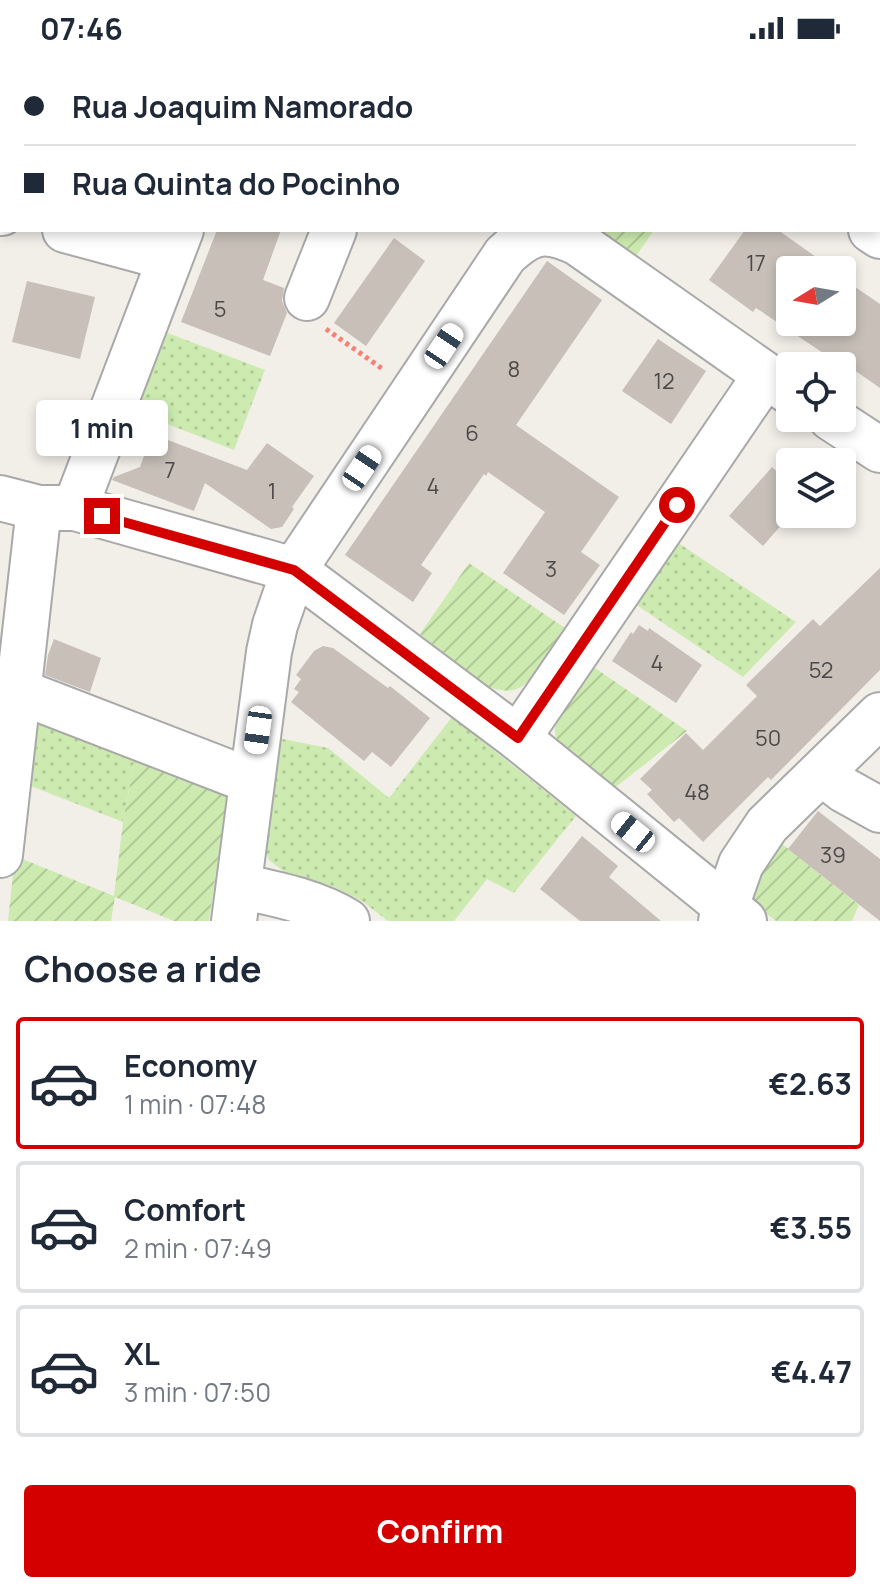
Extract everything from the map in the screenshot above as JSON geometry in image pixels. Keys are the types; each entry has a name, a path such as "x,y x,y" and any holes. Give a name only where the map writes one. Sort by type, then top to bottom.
{"street":[{"path":"0,855 38,504 175,244 81,232"},
{"path":"307,298 333,232"},
{"path":"347,921 329,910 277,894 236,904 275,625 294,570 505,255 521,240 542,233 559,235 578,243 776,383"},
{"path":"518,738 776,387"},
{"path":"852,432 880,450"},
{"path":"38,504 294,570 518,738 730,916 741,864 767,825 880,715"},
{"path":"18,691 251,781"},
{"path":"822,773 844,790 880,810"}],"path":[{"path":"307,298 318,323 414,391"}],"green space":[{"path":"600,232 653,232 636,256"},
{"path":"165,332 265,370 234,450 134,411"},
{"path":"677,542 796,622 743,677 635,604"},
{"path":"469,563 565,628 531,678 515,690 488,687 420,634"},
{"path":"592,666 687,731 612,790 560,746 555,732 560,714"},
{"path":"32,707 137,747 123,822 23,783"},
{"path":"452,717 576,816 514,893 487,879 454,921 388,921 362,901 332,886 289,874 269,860 265,849 278,738 328,748 389,798"},
{"path":"137,747 229,781 209,921 174,921 115,897 111,921 8,921 15,856 114,896"},
{"path":"781,843 859,905 852,921 776,921 751,902 767,858"}],"building":[{"path":"216,232 280,232 263,280 284,288 282,301 287,313 270,356 181,322"},
{"path":"744,232 781,232 815,256 776,256 776,321 756,308 753,312 709,280"},
{"path":"394,238 425,261 366,346 334,323"},
{"path":"547,261 602,300 516,425 619,497 581,552 600,565 564,615 503,573 545,512 488,472 421,565 432,573 413,602 345,555"},
{"path":"27,281 95,297 80,359 12,342"},
{"path":"856,288 880,304 880,388 856,371 856,352 822,352 798,336 856,336"},
{"path":"658,339 706,371 671,424 622,391"},
{"path":"152,434 247,470 267,443 314,476 282,527 271,529 205,483 194,511 112,480 140,467"},
{"path":"772,467 776,471 776,528 779,528 763,546 729,516"},
{"path":"880,568 880,670 771,780 768,777 703,842 679,818 674,822 647,794 652,790 640,779 686,733 703,750 757,696 746,685 813,619 820,626"},
{"path":"639,625 648,631 649,628 702,665 676,703 612,661"},
{"path":"54,639 101,658 90,692 45,675"},
{"path":"323,646 333,648 388,688 390,686 430,718 391,767 372,752 364,761 291,702 299,692 294,689 301,679 296,675 314,651"},
{"path":"818,811 880,859 880,921 788,849"},
{"path":"582,836 618,866 609,877 661,921 580,921 540,889"}],"route":[{"path":"102,516 294,570 518,738 677,505"}]}
